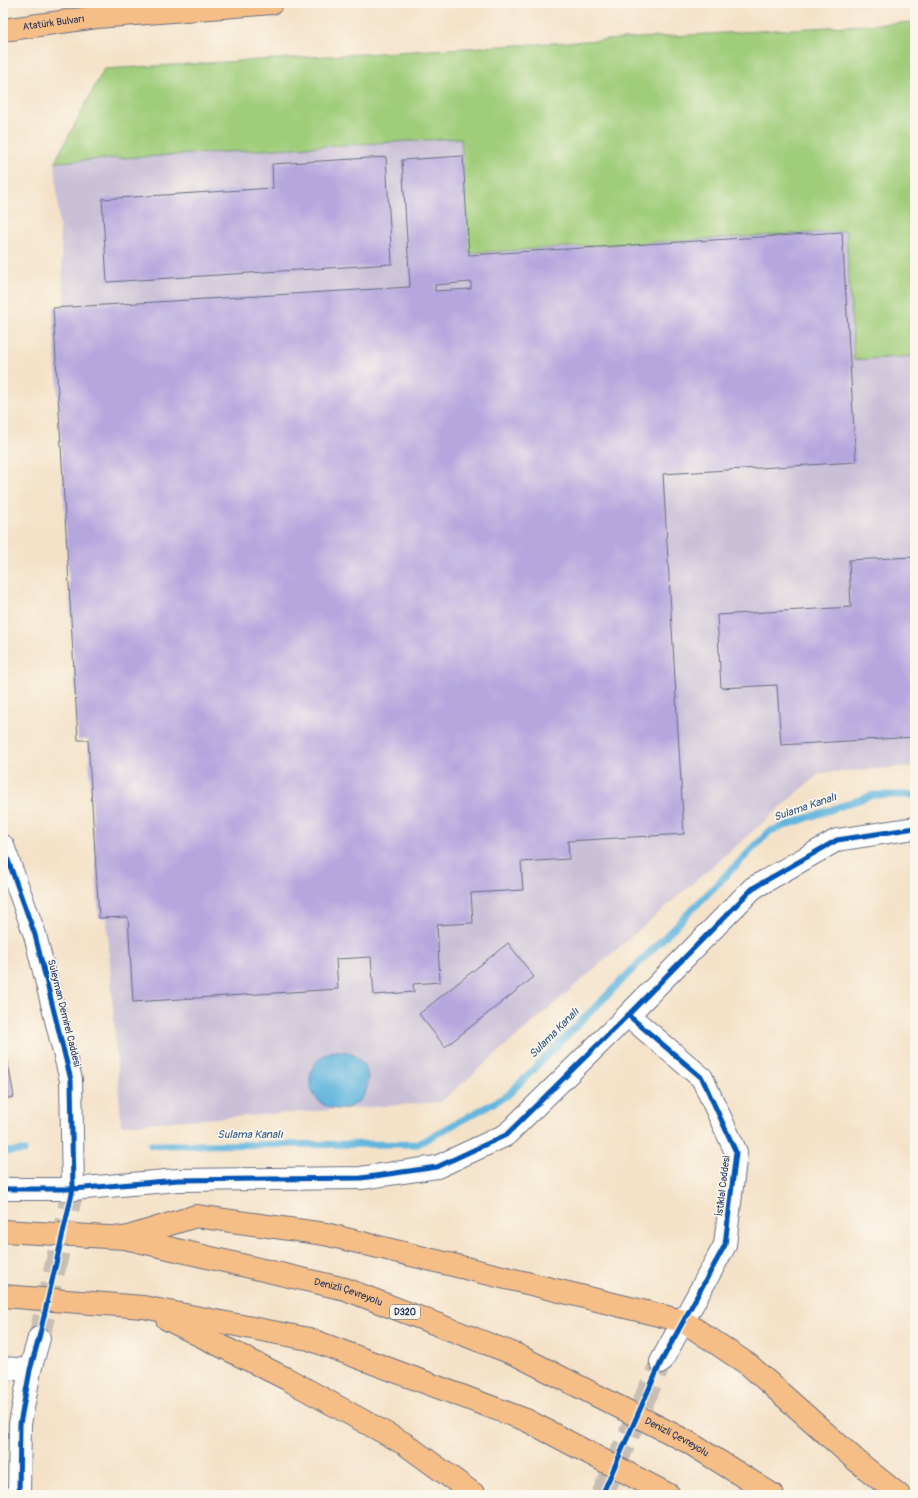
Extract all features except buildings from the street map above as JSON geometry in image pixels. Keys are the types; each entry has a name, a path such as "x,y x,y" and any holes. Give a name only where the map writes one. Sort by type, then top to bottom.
{"main road":[{"name":"Atatürk Bulvarı","path":"3,30 97,17 272,3"},
{"path":"125,1238 196,1216 325,1234 683,1321 749,1365 858,1462 899,1495"},
{"name":"Denizli Çevreyolu","path":"3,1231 125,1238 345,1289 517,1354 688,1442 773,1495"},
{"path":"3,1296 143,1307 309,1339 526,1420 669,1495"},
{"path":"143,1307 287,1379 405,1444 475,1495"}],"street":[{"path":"3,1189 74,1189 178,1180 361,1178 437,1166 506,1135 628,1015 753,888 837,840 915,828"},
{"name":"Süleyman Demirel Caddesi","path":"3,846 35,935 71,1080 74,1189"},
{"name":"İstiklal Caddesi","path":"628,1015 702,1078 736,1152 725,1245 661,1362"},
{"path":"19,1495 20,1424 30,1370 39,1338"},
{"path":"3,1368 30,1370"}],"shaded area":[{"path":"462,138 468,253 847,231 854,359 915,356 915,766 820,773 441,1102 121,1125 55,162"}],"green space":[{"path":"915,22 915,356 854,360 846,231 468,253 461,138 55,162 104,69"}],"water":[{"path":"333,1051 345,1051 360,1059 368,1074 368,1086 360,1101 345,1109 333,1109 318,1101 310,1086 310,1074 318,1059"}],"waterway":[{"name":"Sulama Kanalı","path":"151,1145 418,1144 508,1095 770,831 873,795 915,795"},
{"path":"3,1152 24,1151"}],"tunnel":[{"path":"39,1338 73,1189"},
{"path":"602,1495 661,1362"}],"cycle path":[{"path":"3,1189 73,1189 178,1180 361,1178 437,1167 506,1135 628,1015 753,888 837,840 915,828"},
{"path":"3,846 35,935 71,1080 73,1189 39,1338 30,1370 20,1424 19,1495"},
{"path":"602,1495 661,1362 725,1245 736,1152 702,1078 628,1015"}]}
